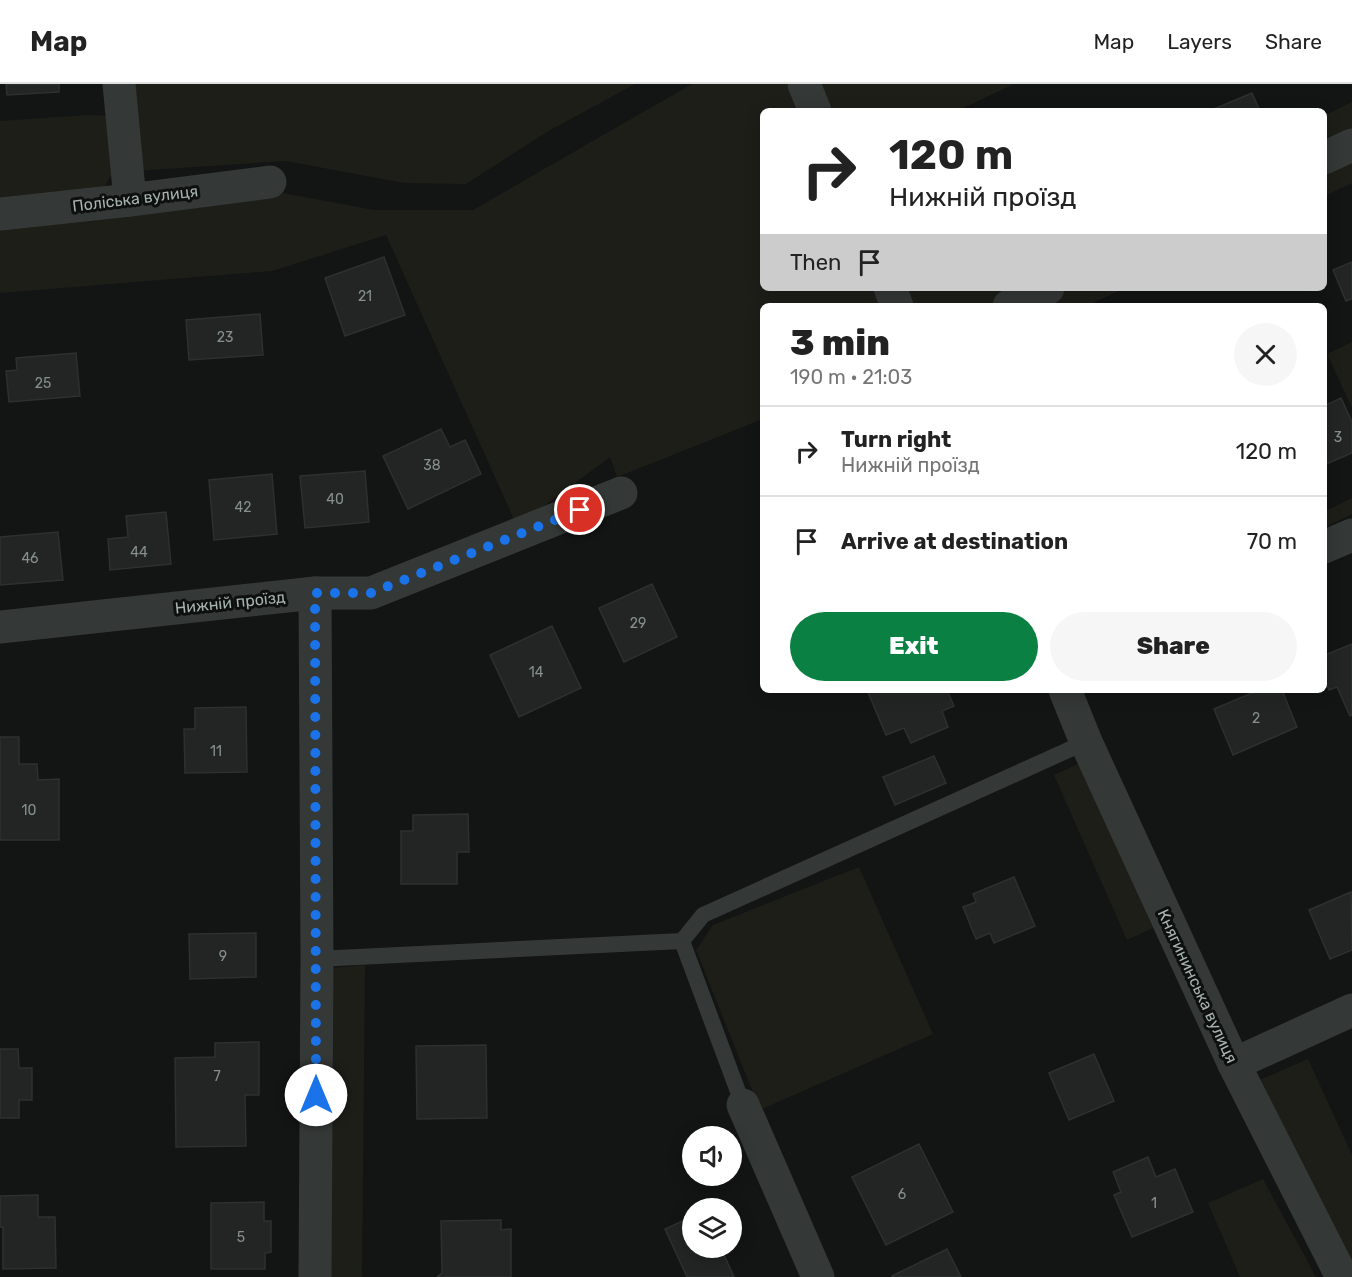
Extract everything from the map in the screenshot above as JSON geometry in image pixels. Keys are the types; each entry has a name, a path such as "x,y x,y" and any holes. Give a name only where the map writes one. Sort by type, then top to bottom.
{"street":[{"path":"119,84 130,200"},
{"path":"804,84 814,108"},
{"path":"1327,157 1352,145"},
{"name":"Поліська вулиця","path":"0,214 270,182"},
{"path":"1016,303 1042,291"},
{"name":"Нижній проїзд","path":"0,627 315,593 371,593 621,493"},
{"path":"1327,546 1352,535"},
{"path":"315,593 315,1277"},
{"name":"Княгининська вулиця","path":"1066,693 1086,742 1234,1064 1342,1277"},
{"path":"1234,1064 1352,1010"},
{"path":"744,1105 818,1277"}],"lane":[{"path":"316,958 682,941 703,915 1086,742"},
{"path":"682,941 744,1105"}],"shaded area":[{"path":"128,84 635,84 547,132 466,184 404,183 286,161 135,171"},
{"path":"692,84 787,84 797,108 760,108 760,291 875,291 881,303 760,303 760,420 617,477 610,457 517,526 386,235 272,271 0,293 0,224 267,190 374,210 473,210"},
{"path":"815,84 1012,85 963,108 826,108"},
{"path":"1352,102 1352,131 1327,143 1327,114"},
{"path":"88,115 113,116 114,171 104,187 0,205 0,121"},
{"path":"1352,157 1352,183 1327,195 1327,169"},
{"path":"903,291 1019,291 993,303 908,303"},
{"path":"1065,291 1118,291 1092,303 1039,303"},
{"path":"1352,342 1352,408 1327,354"},
{"path":"1352,498 1352,514 1327,526 1327,510"},
{"path":"1080,763 1153,928 1127,940 1054,775"},
{"path":"859,867 933,1034 760,1110 696,950 713,925"},
{"path":"365,965 362,1277 331,1277 332,968"},
{"path":"1308,1059 1352,1155 1352,1263 1257,1081"},
{"path":"1263,1179 1316,1277 1240,1277 1208,1203"}],"building":[{"path":"6,84 59,84 59,92 7,95"},
{"path":"1252,93 1259,108 1216,108"},
{"path":"384,257 405,315 345,336 325,278"},
{"path":"1352,262 1352,299 1346,301 1333,270"},
{"path":"260,314 263,355 189,360 186,320"},
{"path":"76,353 80,396 9,402 6,371 17,370 16,358"},
{"path":"1341,398 1352,422 1352,453 1327,464 1327,405"},
{"path":"441,429 450,447 465,440 481,474 408,509 383,456"},
{"path":"365,471 369,522 305,528 300,476"},
{"path":"272,474 277,534 214,540 209,480"},
{"path":"166,512 171,564 110,570 108,539 128,537 126,516"},
{"path":"58,532 63,580 0,585 0,537"},
{"path":"652,584 677,637 624,662 599,608"},
{"path":"552,626 581,688 519,717 490,655"},
{"path":"1352,644 1352,715 1350,716 1337,687 1329,690 1327,685 1327,654"},
{"path":"868,693 948,693 954,706 942,711 948,727 911,743 904,728 886,735"},
{"path":"1252,693 1283,693 1297,727 1233,755 1214,709"},
{"path":"246,707 247,772 185,773 184,729 195,729 195,708"},
{"path":"0,737 19,737 19,764 37,764 38,780 59,779 59,840 0,840"},
{"path":"934,756 946,783 895,805 883,777"},
{"path":"468,814 469,852 457,852 457,884 401,884 401,831 413,831 413,815"},
{"path":"1014,877 1035,926 994,943 990,933 976,939 963,907 976,902 973,894"},
{"path":"1351,892 1352,950 1330,959 1309,910"},
{"path":"256,933 256,977 190,979 189,934"},
{"path":"259,1042 259,1095 245,1095 246,1146 176,1147 175,1058 215,1057 215,1043"},
{"path":"486,1045 487,1118 417,1119 416,1046"},
{"path":"0,1049 18,1049 19,1068 32,1068 32,1100 19,1100 19,1118 0,1118"},
{"path":"1094,1054 1114,1101 1069,1120 1049,1073"},
{"path":"919,1144 953,1212 886,1245 852,1177"},
{"path":"1148,1157 1156,1177 1175,1169 1193,1212 1132,1237 1114,1195 1121,1192 1113,1172"},
{"path":"38,1195 38,1217 55,1217 56,1268 3,1269 0,1196"},
{"path":"264,1202 264,1221 271,1221 271,1252 265,1253 265,1269 211,1269 211,1203"},
{"path":"501,1220 501,1230 511,1229 511,1277 437,1277 442,1273 441,1221"},
{"path":"682,1221 682,1258 725,1258 734,1277 687,1277 665,1229"},
{"path":"947,1249 961,1277 892,1277 892,1276"}],"route":[{"path":"316,1095 315,593 371,593 580,510"}]}
